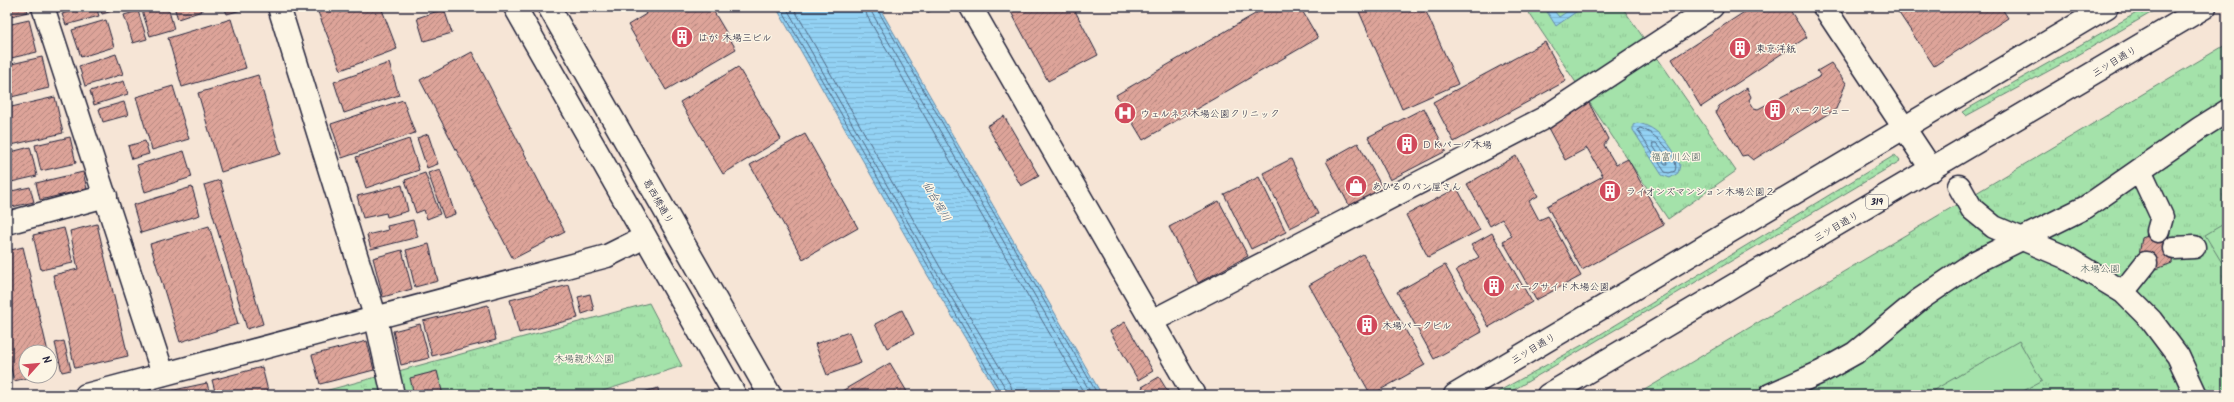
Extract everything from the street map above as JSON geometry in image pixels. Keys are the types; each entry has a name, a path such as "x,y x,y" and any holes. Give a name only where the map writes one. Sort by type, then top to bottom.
{"street":[{"path":"43,7 163,374"},
{"path":"279,7 376,319 393,395"},
{"path":"515,7 735,395"},
{"name":"葛西橋通り","path":"549,7 770,395"},
{"path":"971,7 1194,395"},
{"path":"1152,321 1544,118 1712,7"},
{"path":"1824,7 1906,127 1932,170"},
{"name":"三ツ目通り","path":"1455,395 2107,7"},
{"name":"三ツ目通り","path":"1548,395 1932,170 2205,7"},
{"path":"1770,395 1821,372 1854,353 1919,300 1975,262 2086,207 2227,111"},
{"path":"2140,170 2162,217 2158,230"},
{"path":"1959,186 1972,209 1994,227 2024,238 2064,256 2123,292 2151,320 2178,356 2196,395"},
{"path":"7,223 106,196"},
{"path":"86,395 376,319 606,256 645,237"},
{"path":"2123,292 2146,263"}],"green space":[{"name":"福富川公園","path":"1525,7 1622,7 1736,171 1668,219"},
{"path":"2147,7 2161,7 2078,55 1966,116 1962,112"},
{"name":"木場公園","path":"2227,44 2227,395 1636,395"},
{"path":"1895,155 1900,161 1505,395 1492,395 1586,343"},
{"path":"2227,222 2227,271 2205,235"},
{"name":"木場親水公園","path":"649,303 682,366 590,395 310,395"},
{"path":"2019,341 2042,381 2016,395 1934,395 1932,391"}],"water":[{"name":"仙台堀川","path":"776,7 879,7 1102,395 999,395 927,274"},
{"path":"1544,7 1551,7 1559,17 1574,7 1583,7 1556,26"},
{"path":"1637,123 1652,128 1664,138 1680,165 1678,173 1670,178 1662,175 1633,130 1633,125"}],"building":[{"path":"7,7 26,7 28,12 7,17"},
{"path":"85,7 96,7 99,16 66,25 62,14"},
{"path":"100,7 127,7 102,14"},
{"path":"141,7 168,7 174,29 150,36"},
{"path":"174,7 201,7 202,11 178,19"},
{"path":"224,7 244,7 245,9 227,14"},
{"path":"316,7 381,7 397,49 341,70"},
{"name":"はが 木場三ビル","path":"642,7 711,7 736,49 666,90 628,25 646,14"},
{"path":"925,7 938,7 928,12"},
{"path":"1020,7 1073,7 1098,55 1048,81 1011,12"},
{"path":"1267,7 1300,7 1318,38 1143,140 1116,95"},
{"path":"1357,7 1424,7 1458,84 1402,109"},
{"name":"東京洋紙","path":"1752,7 1760,7 1763,12 1770,7 1788,7 1807,37 1701,107 1672,59"},
{"path":"1895,7 2001,7 2008,18 1934,66"},
{"path":"444,9 452,33 424,41 417,18"},
{"path":"138,11 147,39 133,43 124,15"},
{"path":"231,19 246,68 182,87 168,38"},
{"path":"29,20 37,52 7,59 7,25"},
{"path":"106,20 114,47 81,57 72,30"},
{"path":"1545,42 1566,81 1454,142 1433,102"},
{"path":"472,52 565,232 513,259 420,80"},
{"path":"116,54 123,74 85,86 79,66"},
{"path":"42,57 49,88 7,98 7,65"},
{"path":"389,63 399,95 344,113 334,82"},
{"name":"パークビュー","path":"1831,63 1846,83 1836,109 1753,160 1747,155 1742,156 1716,112 1719,106 1747,88 1751,97 1749,100 1754,108 1758,109 1821,76 1817,71"},
{"path":"738,67 781,139 723,174 680,102"},
{"path":"258,75 281,154 221,172 198,93"},
{"path":"124,81 128,94 94,105 90,91"},
{"path":"173,86 189,139 152,150 136,97"},
{"path":"55,97 63,133 7,146 7,108"},
{"path":"403,100 415,133 342,158 331,124"},
{"path":"124,102 128,115 103,122 99,109"},
{"name":"ライオンズマンション木場公園２","path":"1589,103 1608,139 1604,145 1616,165 1628,159 1664,225 1582,270 1547,206 1603,176 1587,148 1565,160 1547,126"},
{"name":"ＤＫパーク木場","path":"1424,108 1446,151 1390,180 1368,137"},
{"path":"1004,116 1039,176 1021,186 987,126"},
{"path":"428,134 438,164 427,168 417,138"},
{"path":"805,134 858,228 803,259 750,165"},
{"path":"70,137 76,163 41,171 35,145"},
{"path":"409,139 419,170 366,188 356,157"},
{"path":"145,141 149,154 132,159 128,146"},
{"path":"1358,143 1383,189 1350,207 1326,161"},
{"path":"30,147 37,176 7,183 7,153"},
{"path":"184,151 192,177 145,192 137,165"},
{"path":"1516,156 1538,196 1529,201 1539,220 1548,216 1581,276 1536,300 1503,241 1512,236 1502,219 1490,226 1467,184"},
{"path":"1291,159 1318,214 1290,228 1263,173"},
{"path":"440,169 455,214 444,218 428,173"},
{"path":"83,172 87,189 40,200 36,183"},
{"path":"425,173 440,214 427,219 424,210 416,213 405,180"},
{"path":"1259,177 1286,232 1251,249 1224,194"},
{"path":"220,180 263,324 247,329 204,185"},
{"path":"402,185 408,211 387,217 386,213 363,218 357,196"},
{"path":"30,187 34,202 7,208 7,192"},
{"path":"192,187 200,215 141,233 133,205"},
{"path":"1457,188 1480,230 1428,257 1406,215"},
{"path":"1219,201 1248,256 1198,283 1169,227"},
{"path":"413,220 418,237 371,249 367,235 388,230 387,226"},
{"path":"97,224 128,356 75,368 53,275 78,269 70,231"},
{"path":"209,226 238,324 180,342 150,244"},
{"path":"64,228 73,263 41,270 33,235"},
{"path":"2161,230 2174,244 2172,263 2154,270 2139,256 2142,237"},
{"name":"パークサイド木場公園","path":"1492,233 1532,302 1489,327 1456,270 1479,257 1471,245"},
{"path":"429,244 438,281 415,287 406,250"},
{"path":"23,247 46,344 18,344 18,380 14,381 7,351 7,251"},
{"path":"402,250 412,289 383,297 373,258"},
{"name":"木場パークビル","path":"1363,254 1425,365 1371,395 1309,285"},
{"path":"1445,265 1482,332 1434,359 1397,292"},
{"path":"569,285 578,318 519,333 510,300"},
{"path":"590,294 594,310 582,314 578,297"},
{"path":"488,305 496,340 432,356 423,321"},
{"path":"902,310 914,334 887,348 875,324"},
{"path":"1125,322 1153,371 1138,380 1110,331"},
{"path":"420,324 429,358 401,365 393,331"},
{"path":"849,332 861,363 827,375 815,344"},
{"path":"64,341 71,370 62,372 58,355 58,344 55,343"},
{"path":"367,341 374,370 320,384 312,355"},
{"path":"890,363 909,395 835,395"},
{"path":"262,367 269,395 216,395 212,380"},
{"path":"437,371 443,395 414,395 410,378"},
{"path":"1159,377 1170,395 1146,395 1142,387"},
{"path":"7,378 10,391 7,392"},
{"path":"207,383 210,395 161,395 160,393"},
{"path":"658,388 659,395 632,395"}],"place":[{"name":"はが 木場三ビル","path":"682,37"},
{"name":"東京洋紙","path":"1740,48"},
{"name":"パークビュー","path":"1775,110"},
{"name":"ウェルネス木場公園クリニック","path":"1125,113"},
{"name":"ＤＫパーク木場","path":"1407,144"},
{"name":"あひるのパン屋さん","path":"1356,186"},
{"name":"ライオンズマンション木場公園２","path":"1610,191"},
{"name":"パークサイド木場公園","path":"1494,286"},
{"name":"木場パークビル","path":"1367,325"}]}
